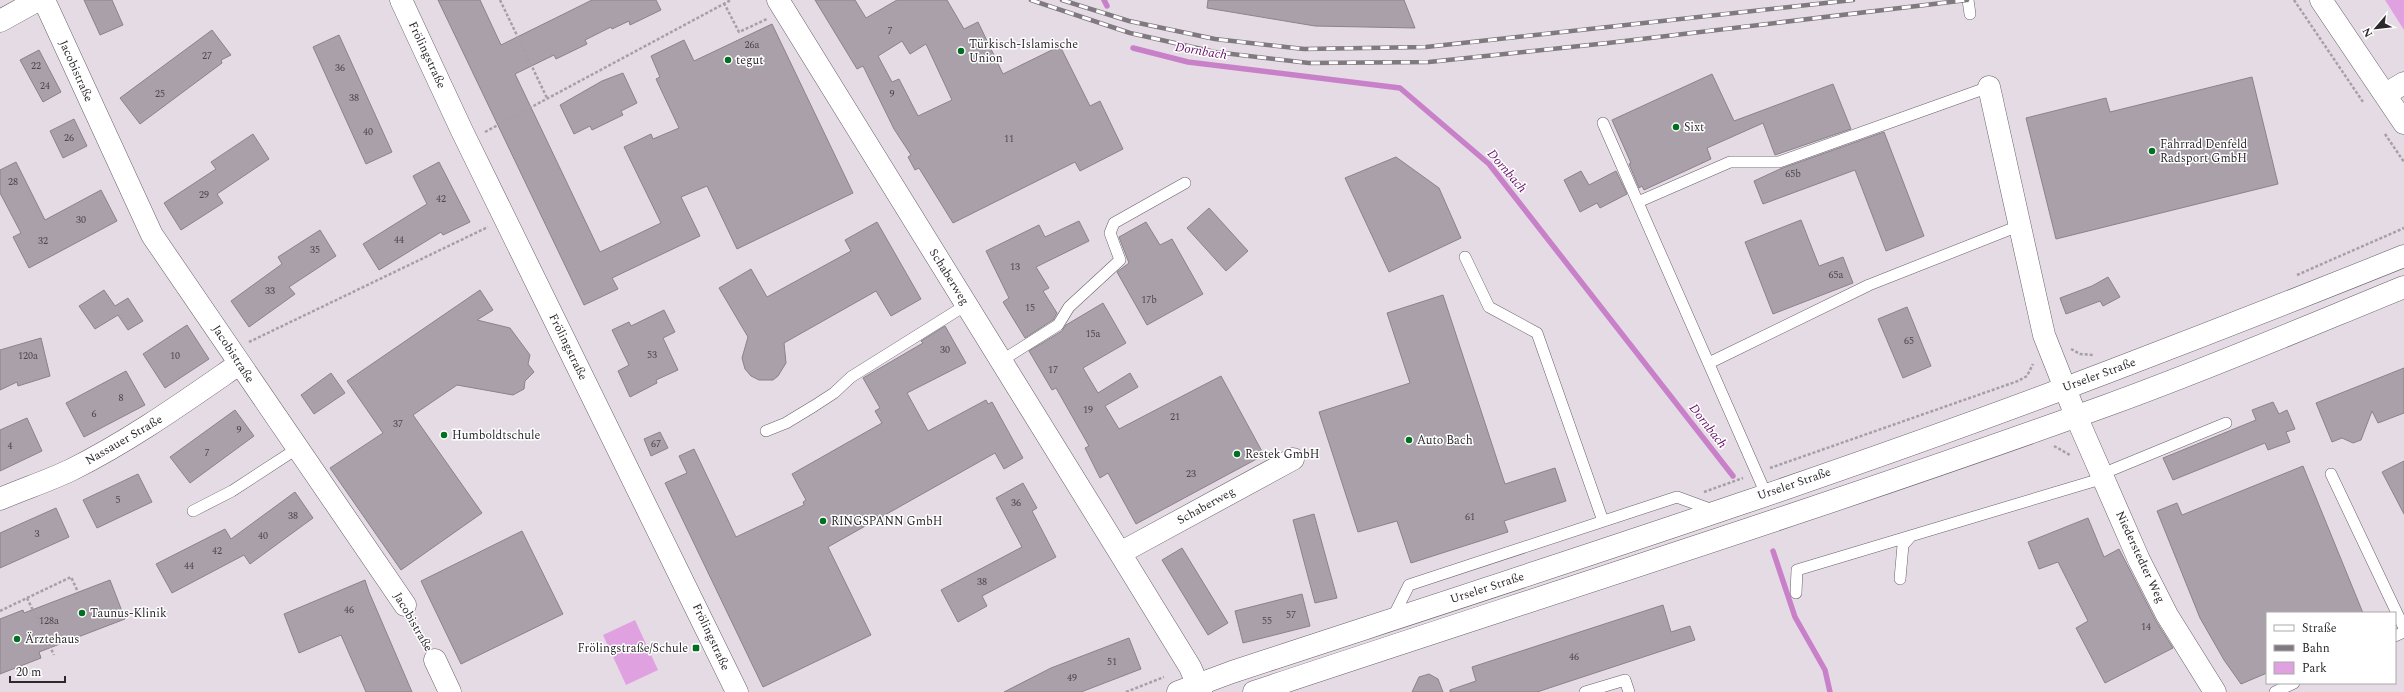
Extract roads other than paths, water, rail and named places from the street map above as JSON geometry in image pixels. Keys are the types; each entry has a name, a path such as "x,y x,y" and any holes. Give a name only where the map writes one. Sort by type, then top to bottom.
{"street":[{"path":"0,21 38,0"},
{"name":"Jacobistraße","path":"44,0 152,235 405,605"},
{"name":"Frölingstraße","path":"401,0 504,218 737,692"},
{"path":"2321,0 2403,120"},
{"name":"Schaberweg","path":"781,5 1190,667 1200,688"},
{"path":"2386,94 2404,83"},
{"name":"Niederstedter Weg","path":"1989,87 2021,225 2038,315 2065,388 2139,560 2171,622 2215,692"},
{"name":"Urseler Straße","path":"1174,683 1200,688 1392,619 1766,494 2065,388 2404,256"},
{"path":"1254,692 1279,688 2076,416 2404,287"},
{"name":"Nassauer Straße","path":"0,499 69,471 106,452 161,419 235,357"},
{"name":"Schaberweg","path":"1120,553 1292,459"},
{"name":"Jacobistraße","path":"435,660 450,692"}],"lane":[{"path":"1968,0 1970,14"},
{"path":"1638,202 1730,162 1779,162 1989,87"},
{"path":"1603,123 1766,494"},
{"path":"1001,361 1058,325 1069,307 1120,260 1110,233 1114,222 1185,183"},
{"path":"1709,363 1869,285 2021,225"},
{"path":"1465,257 1489,307 1537,333 1603,521"},
{"path":"766,431 786,423 814,406 834,393 851,377 966,305"},
{"path":"1796,593 1797,570 1912,536 2103,476 2226,423"},
{"path":"193,511 232,491 298,448"},
{"path":"2331,474 2404,628"},
{"path":"1392,619 1409,584 1678,497 1715,511"},
{"path":"1900,579 1903,545 1912,536"},
{"path":"1585,692 1625,680 1629,692"},
{"path":"2274,692 2292,684"}],"waterway":[{"name":"Dornbach","path":"1104,0 1107,6"},
{"name":"Dornbach","path":"1133,48 1188,62 1400,88 1489,164 1733,476"},
{"name":"Dornbach","path":"1773,551 1795,617 1825,670 1830,692"}],"railway":[{"path":"1031,0 1130,33 1215,52 1309,63 1429,62 1608,43 1967,0"},
{"path":"1062,0 1129,21 1215,39 1304,49 1426,47 1853,0"}],"place":[{"name":"Türkisch-Islamische Union","path":"961,51"},
{"name":"tegut","path":"728,60"},
{"name":"Sixt","path":"1676,127"},
{"name":"Fahrrad Denfeld Radsport GmbH","path":"2152,151"},
{"name":"Humboldtschule","path":"444,435"},
{"name":"Auto Bach","path":"1409,440"},
{"name":"Restek GmbH","path":"1237,454"},
{"name":"RINGSPANN GmbH","path":"823,521"},
{"name":"Taunus-Klinik","path":"82,613"},
{"name":"Ärztehaus","path":"17,639"},
{"name":"Frölingstraße/Schule","path":"696,648"}]}
